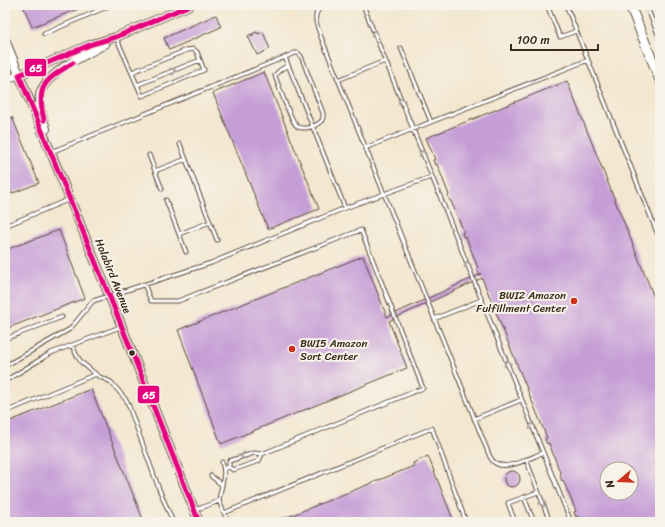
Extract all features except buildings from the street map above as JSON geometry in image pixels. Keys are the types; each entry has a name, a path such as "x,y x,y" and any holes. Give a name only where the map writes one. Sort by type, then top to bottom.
{"main road":[{"path":"19,75 92,44 116,37 190,5"},
{"path":"630,5 660,80"},
{"path":"51,152 40,98 41,90 44,84 52,75 116,37"},
{"name":"Holabird Avenue","path":"5,40 200,522"}],"street":[{"path":"5,80 19,75"}],"lane":[{"path":"44,34 111,5"},
{"path":"324,5 316,11 316,19 338,80 489,455 494,462 500,466 507,466 542,453"},
{"path":"363,5 571,522"},
{"path":"547,5 560,37 576,31"},
{"path":"566,5 660,240"},
{"path":"646,5 660,39"},
{"path":"116,37 142,96 204,70 197,52 193,49 132,72"},
{"path":"401,48 431,122"},
{"path":"51,152 295,53 298,53 301,56 324,117 322,121 313,127 298,127 292,120 289,113 275,75 280,70 288,66"},
{"path":"285,57 345,208"},
{"path":"137,85 200,60"},
{"path":"365,148 588,60"},
{"path":"338,80 385,61"},
{"path":"180,144 217,240"},
{"path":"149,155 162,189"},
{"path":"155,171 186,159"},
{"path":"5,366 70,329 92,302 211,263 345,208 431,177"},
{"path":"5,226 70,199"},
{"path":"166,200 186,252"},
{"path":"179,234 210,222"},
{"path":"144,284 151,301 178,301 361,230 423,388 262,454 254,453 229,461 229,467"},
{"path":"434,319 481,300"},
{"path":"5,339 62,317"},
{"path":"5,381 52,354 122,327"},
{"path":"72,345 81,362 96,374 111,382 127,401 172,522"},
{"path":"5,412 96,374"},
{"path":"474,419 521,400"},
{"path":"224,513 432,428 466,522"},
{"path":"224,468 229,467 233,470 259,461 262,454"},
{"path":"526,459 550,522"},
{"path":"222,462 224,468 219,501 228,522"},
{"path":"211,476 222,486"},
{"path":"515,522 508,503 538,492"},
{"path":"524,497 534,522"},
{"path":"195,510 219,501"}],"transit line":[{"name":"65","path":"190,5 116,37 92,44 19,75 120,322 199,522"},
{"name":"65","path":"44,120 41,99 42,91 45,85 55,75 73,63"}],"place":[{"name":"BWI2 Amazon Fulfillment Center","path":"574,301"},
{"name":"BWI5 Amazon Sort Center","path":"292,349"}]}
